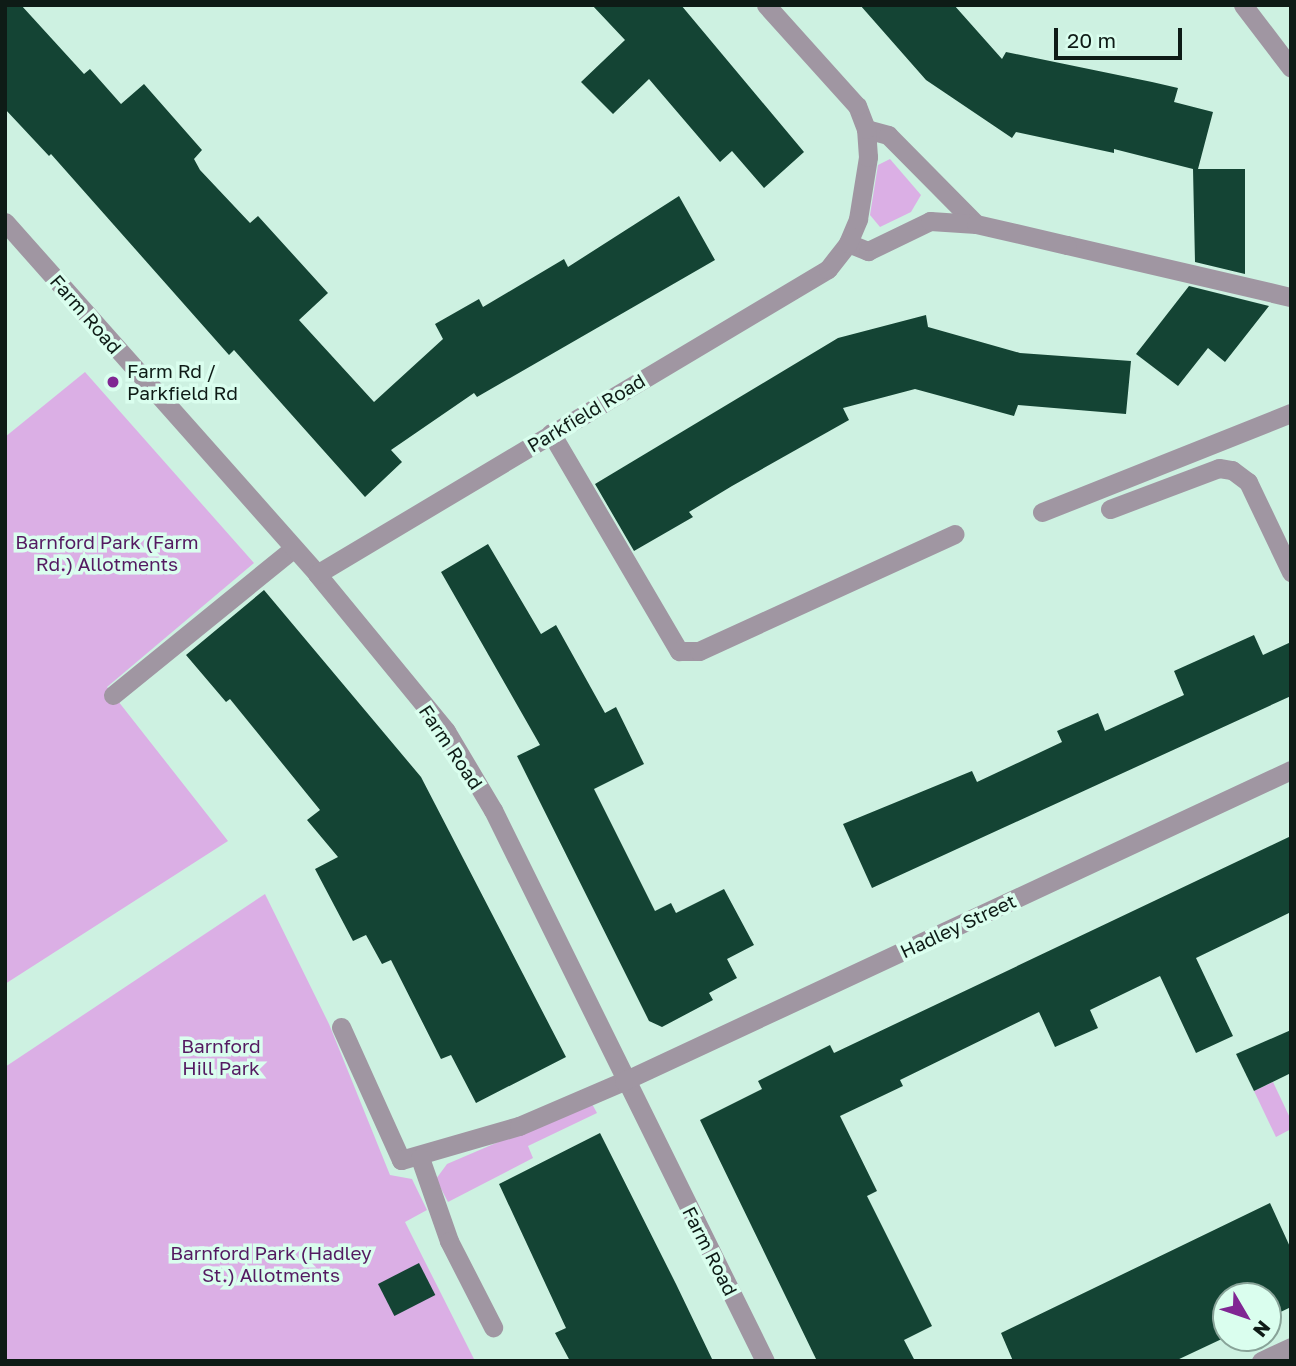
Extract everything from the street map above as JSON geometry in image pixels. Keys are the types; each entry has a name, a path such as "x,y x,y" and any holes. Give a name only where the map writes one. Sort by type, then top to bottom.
{"street":[{"name":"Parkfield Road","path":"317,574 828,269 848,243 865,189 866,130 857,106 766,5"},
{"path":"1242,5 1291,68"},
{"path":"866,130 888,135 976,224"},
{"path":"848,243 868,251 930,221 976,224 1291,297"},
{"name":"Farm Road","path":"5,222 317,574 446,731 493,810 624,1081 765,1361"},
{"path":"1042,512 1291,414"},
{"path":"551,433 679,651 699,651 955,534"},
{"path":"1110,509 1219,468 1232,470 1248,482 1291,572"},
{"path":"113,695 294,548"},
{"name":"Hadley Street","path":"420,1158 519,1126 624,1081 1291,770"},
{"path":"341,1027 401,1160 420,1158 449,1241 493,1326"},
{"path":"1261,1361 1291,1347"}],"green space":[{"path":"890,159 921,195 911,212 880,227 870,215 878,165"},
{"name":"Barnford Park (Farm Rd.) Allotments","path":"85,372 254,563 107,687 228,841 5,984 5,437"},
{"path":"265,894 329,1024 390,1175 412,1179 427,1210 405,1222 475,1361 5,1361 5,1067"},
{"path":"1273,1082 1291,1120 1291,1129 1276,1137 1254,1091"},
{"path":"591,1102 597,1113 528,1146 533,1158 448,1202 436,1179 447,1164"}],"building":[{"path":"5,5 21,5 84,74 90,69 121,104 144,84 202,150 194,159 200,170 250,223 258,216 328,293 299,320 374,402 443,339 435,324 479,299 483,307 564,259 568,267 679,196 715,260 477,397 474,393 391,450 402,462 365,497 234,350 229,355 51,154 49,156 5,109"},
{"path":"592,5 681,5 804,152 764,188 732,151 720,162 649,79 613,114 581,82 625,40"},
{"path":"860,5 954,5 1002,59 1006,52 1178,88 1174,102 1213,112 1198,169 1245,169 1245,274 1195,262 1193,169 1114,149 1114,153 1016,132 1012,138 926,80"},
{"path":"1189,286 1269,306 1225,362 1208,348 1178,386 1136,354"},
{"path":"926,315 928,327 1020,353 1131,361 1126,414 1018,405 1014,416 915,389 843,408 849,420 689,512 693,517 634,551 595,484 838,338"},
{"path":"488,544 541,634 556,625 605,713 616,707 644,764 594,789 655,911 671,903 676,913 724,889 754,945 727,959 737,978 709,993 713,1000 662,1027 649,1021 517,756 540,745 441,572"},
{"path":"264,590 421,777 566,1057 476,1103 451,1055 441,1059 391,960 382,964 366,935 353,941 315,869 338,857 307,820 320,810 230,699 226,702 186,655"},
{"path":"1254,635 1263,655 1291,642 1291,696 872,888 843,824 972,771 977,782 1062,742 1057,731 1098,713 1105,731 1184,695 1174,671"},
{"path":"1291,836 1291,912 1196,958 1233,1036 1196,1053 1160,976 1090,1010 1098,1028 1055,1047 1039,1012 900,1080 903,1086 840,1116 877,1191 867,1196 932,1326 904,1340 915,1361 817,1361 700,1120 762,1089 758,1081 830,1045 834,1053"},
{"path":"1291,1030 1291,1073 1254,1091 1236,1054"},
{"path":"600,1133 713,1361 570,1361 555,1333 566,1328 499,1184"},
{"path":"1270,1203 1291,1249 1291,1307 1282,1311 1282,1282 1212,1282 1212,1344 1175,1361 1013,1361 1001,1333"},
{"path":"419,1263 435,1295 394,1316 378,1284"}],"place":[{"name":"Farm Rd / Parkfield Rd","path":"113,382"}],"park label":[{"name":"Barnford Hill Park","path":"221,1057"},
{"name":"Barnford Park (Hadley St.) Allotments","path":"271,1264"}]}
